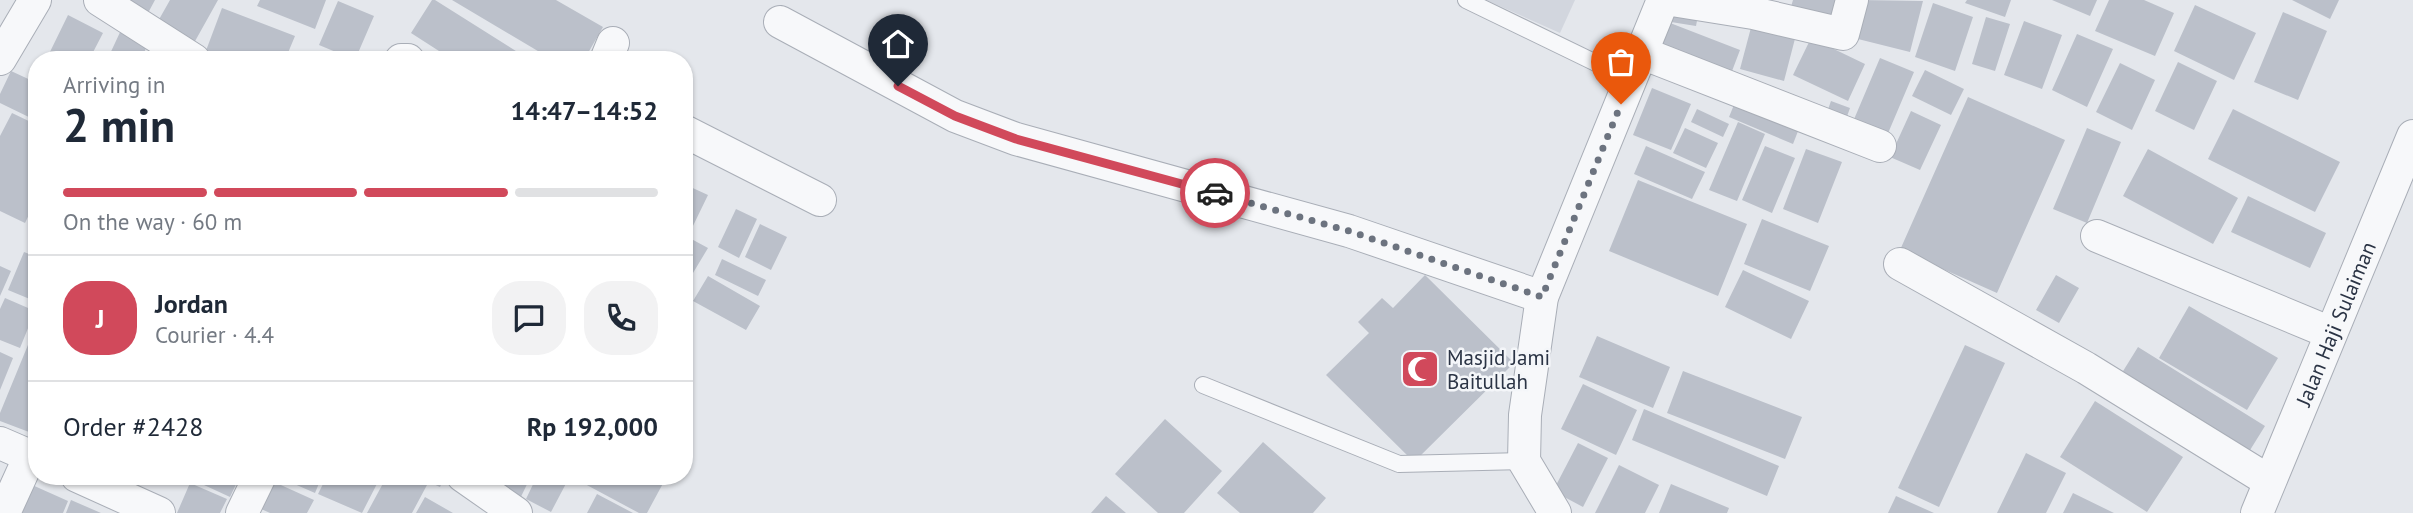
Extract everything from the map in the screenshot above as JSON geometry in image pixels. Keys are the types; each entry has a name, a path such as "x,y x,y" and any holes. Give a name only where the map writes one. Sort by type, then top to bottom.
{"street":[{"path":"0,59 35,0"},
{"path":"100,0 180,51"},
{"path":"1555,513 1524,461 1525,415 1542,297 1663,0"},
{"path":"1672,0 1753,13 1843,34 1852,0"},
{"path":"780,22 955,116 1016,139 1349,231 1542,297"},
{"path":"1637,67 1880,146"},
{"path":"693,136 820,200"},
{"name":"Jalan Haji Sulaiman","path":"2257,513 2411,147"},
{"path":"2097,236 2331,333"},
{"path":"1900,264 2085,368 2269,481"},
{"path":"0,443 28,455"},
{"path":"4,513 28,467"},
{"path":"97,485 159,513"},
{"path":"242,513 256,485"},
{"path":"476,485 516,513"}],"lane":[{"path":"1466,0 1637,67"},
{"path":"1203,385 1399,464 1524,461"}],"shaded area":[{"path":"1486,0 1575,0 1560,33"}],"building":[{"path":"124,0 155,0 148,13"},
{"path":"170,0 218,0 194,43 157,23"},
{"path":"260,0 326,0 315,29 257,6"},
{"path":"432,0 435,0 516,51 439,51 411,33"},
{"path":"452,0 556,0 603,27 589,51 538,51"},
{"path":"1793,0 1843,0 1835,30 1788,17"},
{"path":"1859,0 1923,1 1910,52 1850,37"},
{"path":"1967,0 2011,0 2005,17 1965,3"},
{"path":"2052,0 2097,0 2090,16"},
{"path":"2109,0 2144,0 2174,13 2155,56 2095,31"},
{"path":"2292,0 2339,0 2330,19"},
{"path":"338,1 374,16 359,51 333,51 319,45"},
{"path":"1674,1 1700,5 1696,26 1671,22"},
{"path":"1933,3 1973,17 1955,71 1915,57"},
{"path":"2195,5 2256,33 2234,80 2174,51"},
{"path":"222,8 295,36 289,51 206,51"},
{"path":"2283,12 2327,31 2298,100 2254,82"},
{"path":"68,15 103,33 94,51 50,51"},
{"path":"1986,17 2010,24 1995,71 1972,64"},
{"path":"1753,20 1797,31 1784,81 1740,69"},
{"path":"1665,21 1740,50 1729,79 1654,50"},
{"path":"2024,21 2062,35 2042,89 2004,75"},
{"path":"122,28 149,41 145,51 111,51"},
{"path":"2077,34 2113,49 2087,107 2052,90"},
{"path":"1811,38 1865,64 1848,101 1793,75"},
{"path":"1880,58 1914,72 1886,138 1852,124"},
{"path":"2178,62 2217,81 2194,130 2155,111"},
{"path":"2120,63 2155,80 2132,130 2096,112"},
{"path":"1925,70 1964,89 1951,115 1912,96"},
{"path":"11,71 28,79 28,117 0,103 0,94"},
{"path":"1652,88 1691,104 1671,150 1633,135"},
{"path":"1738,95 1802,121 1793,144 1729,117"},
{"path":"1968,97 2065,140 1997,293 1900,250"},
{"path":"1831,101 1850,108 1845,122 1826,115"},
{"path":"1697,109 1729,124 1723,137 1691,122"},
{"path":"2233,109 2340,162 2315,212 2208,159"},
{"path":"1911,111 1941,125 1920,170 1890,157"},
{"path":"12,113 28,121 28,217 25,223 0,211 0,136"},
{"path":"1738,122 1765,134 1737,201 1709,190"},
{"path":"1685,128 1718,143 1706,168 1673,153"},
{"path":"2087,128 2121,142 2087,223 2053,209"},
{"path":"1646,146 1705,172 1692,199 1634,174"},
{"path":"1765,146 1795,158 1772,213 1742,200"},
{"path":"1806,149 1842,162 1818,223 1783,209"},
{"path":"2148,149 2238,198 2213,244 2123,196"},
{"path":"1638,180 1747,224 1718,296 1609,251"},
{"path":"693,188 708,195 693,226"},
{"path":"2248,196 2326,233 2310,268 2231,232"},
{"path":"736,209 757,219 739,258 718,247"},
{"path":"1762,219 1829,246 1810,291 1744,264"},
{"path":"760,224 787,237 771,270 745,257"},
{"path":"693,240 708,248 693,273"},
{"path":"24,252 28,254 28,298 8,290"},
{"path":"722,259 766,280 758,296 715,275"},
{"path":"0,266 11,271 0,296"},
{"path":"1743,270 1809,301 1791,339 1725,307"},
{"name":"Masjid Jami Baitullah","path":"1425,275 1514,363 1414,462 1326,375 1369,333 1358,322 1382,298 1393,308"},
{"path":"2056,275 2079,288 2059,323 2036,310"},
{"path":"708,276 760,306 746,330 693,301"},
{"path":"5,298 28,308 28,328 20,348 0,340 0,309"},
{"path":"2189,306 2278,358 2247,410 2159,358"},
{"path":"1597,336 1670,367 1653,408 1579,377"},
{"path":"28,345 28,432 0,421 0,413"},
{"path":"1965,345 2005,363 1939,507 1898,488"},
{"path":"2138,347 2265,426 2247,455 2120,376"},
{"path":"0,352 13,358 0,390"},
{"path":"1683,371 1802,417 1785,459 1667,413"},
{"path":"1583,384 1637,410 1616,455 1561,429"},
{"path":"2095,401 2183,457 2147,512 2060,457"},
{"path":"1644,409 1779,466 1767,496 1632,440"},
{"path":"1165,419 1222,471 1184,513 1158,513 1115,474"},
{"path":"1263,442 1326,498 1313,513 1240,513 1217,493"},
{"path":"1578,443 1608,458 1583,507 1553,491"},
{"path":"2026,453 2066,473 2046,513 1997,513"},
{"path":"1619,465 1659,485 1645,513 1595,513"},
{"path":"1671,484 1729,508 1727,513 1659,513"},
{"path":"30,485 68,501 63,513 18,513"},
{"path":"189,485 227,499 220,513 177,513"},
{"path":"204,485 236,485 230,497"},
{"path":"270,485 281,485 314,500 307,513 270,513 259,508"},
{"path":"297,485 318,485 315,493"},
{"path":"322,485 376,485 362,513 318,494"},
{"path":"382,485 427,485 412,513 367,513"},
{"path":"499,485 527,485 516,507 494,495"},
{"path":"533,485 565,485 551,512 526,499"},
{"path":"587,485 662,485 647,513 639,513"},
{"path":"2073,493 2114,513 2063,513"},
{"path":"597,494 633,513 587,513"},
{"path":"1106,496 1126,513 1091,513"},
{"path":"1896,496 1934,513 1888,513"},
{"path":"425,497 453,513 416,513"},
{"path":"71,500 101,513 66,513"}],"way so far":[{"path":"1215,193 1349,231 1542,297 1621,104"}],"place":[{"name":"Masjid Jami Baitullah","path":"1420,369"}],"route":[{"path":"898,86 955,116 1016,139 1215,193"}]}
